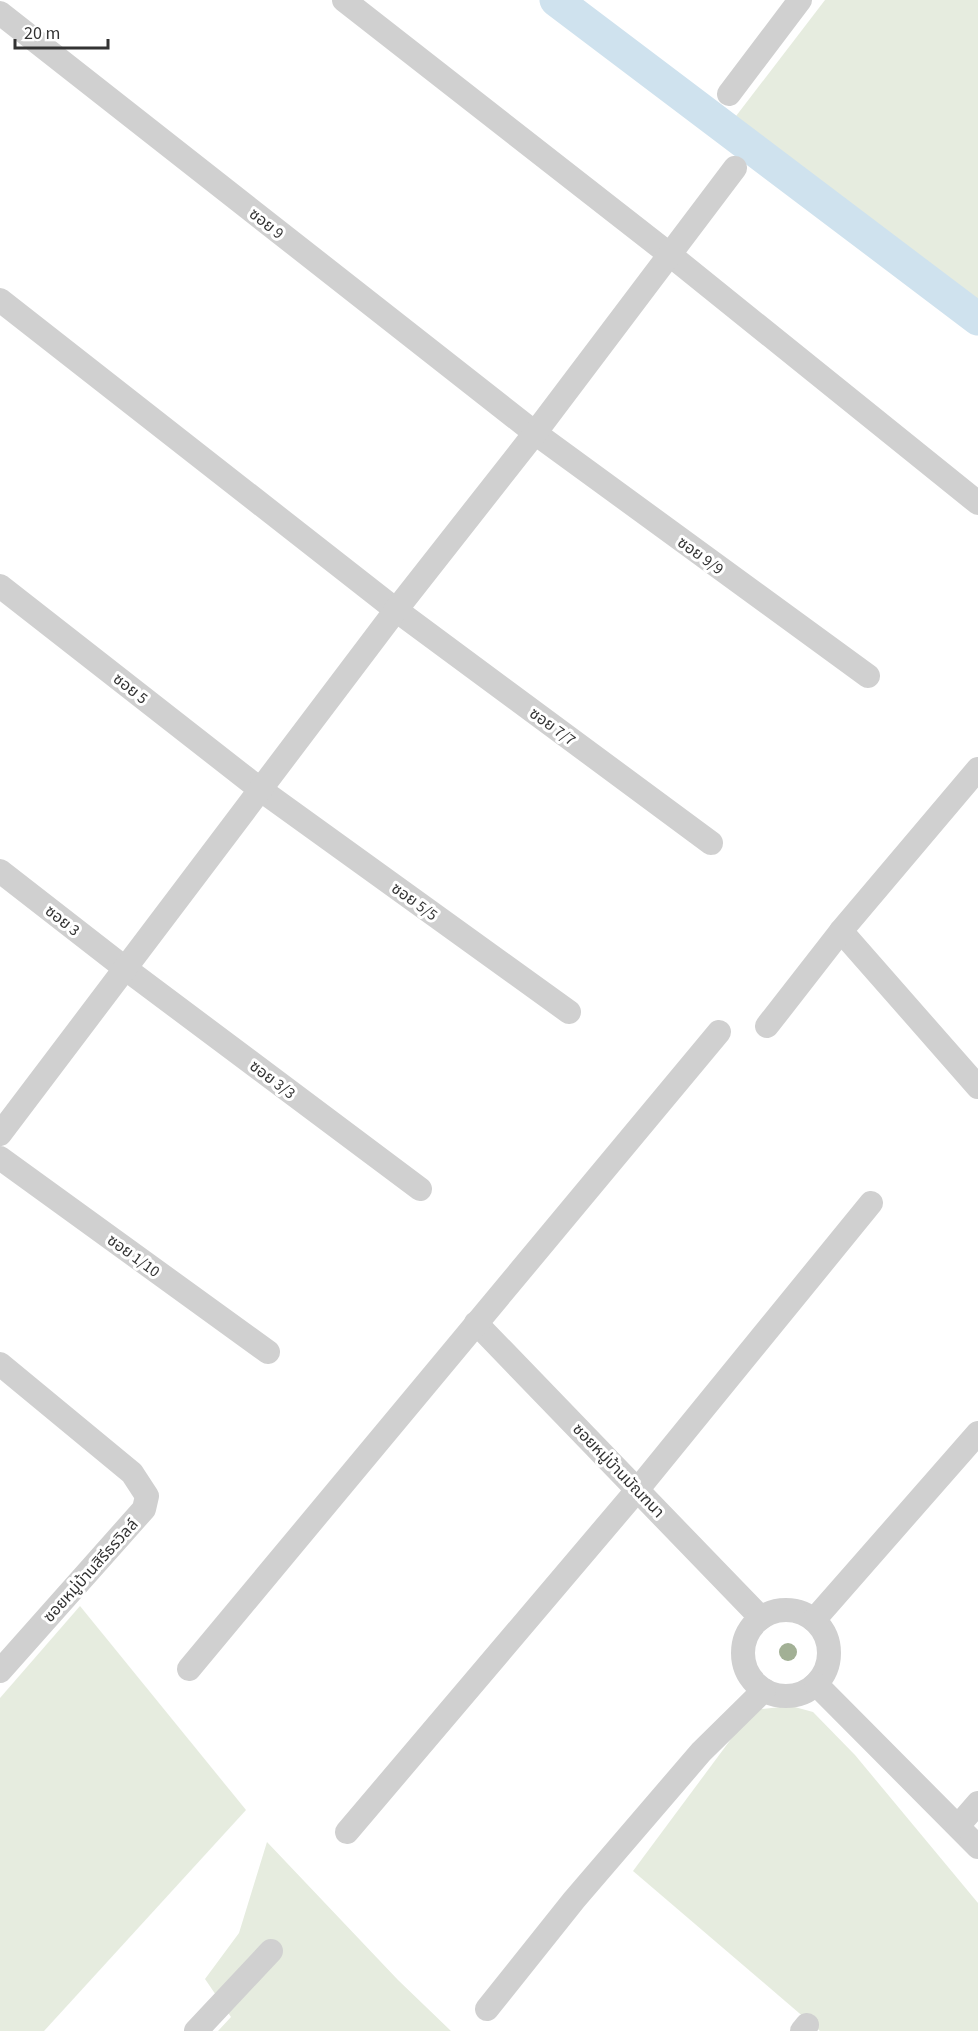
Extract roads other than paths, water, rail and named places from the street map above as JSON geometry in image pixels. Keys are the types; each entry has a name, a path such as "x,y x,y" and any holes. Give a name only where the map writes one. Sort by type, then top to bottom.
{"street":[{"path":"344,0 669,254 978,503"},
{"path":"729,94 800,0"},
{"name":"ซอย 9","path":"0,13 535,433"},
{"path":"0,1134 396,610 535,433 735,168"},
{"name":"ซอย 7/7","path":"0,300 396,610 711,843"},
{"name":"ซอย 9/9","path":"535,433 868,676"},
{"name":"ซอย 5","path":"0,586 261,790"},
{"path":"767,1026 841,931 976,774"},
{"name":"ซอย 5/5","path":"261,790 569,1012"},
{"name":"ซอย 3","path":"0,871 126,969"},
{"path":"841,931 978,1087"},
{"name":"ซอย 3/3","path":"126,969 420,1189"},
{"path":"189,1669 719,1032"},
{"name":"ซอย 1/10","path":"0,1158 268,1352"},
{"path":"347,1832 638,1489 871,1203"},
{"name":"ซอยหมู่บ้านมัณฑนา","path":"476,1323 761,1618"},
{"name":"ซอยหมู่บ้านสิรีธรวิลล์","path":"0,1364 132,1473 147,1496 144,1509 5,1656"},
{"path":"814,1620 978,1433"},
{"path":"788,1610 802,1613 814,1620 823,1631 828,1644 829,1659 825,1672 816,1684 805,1692 791,1696 777,1695 764,1690 753,1681 746,1669 743,1654 745,1641 751,1628 761,1618 774,1612 788,1610"},
{"path":"816,1684 978,1847"},
{"path":"487,2009 574,1900 701,1752 764,1690"},
{"path":"958,1826 978,1803"},
{"path":"196,2031 271,1951"}],"waterway":[{"path":"556,0 978,319"}]}
